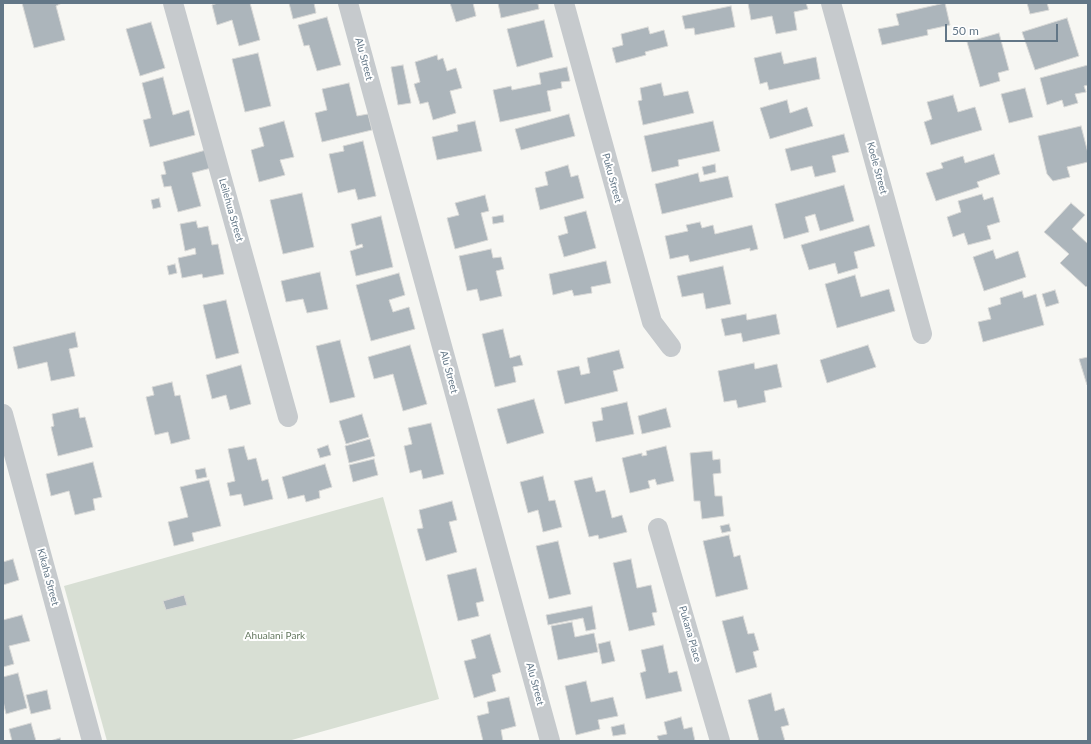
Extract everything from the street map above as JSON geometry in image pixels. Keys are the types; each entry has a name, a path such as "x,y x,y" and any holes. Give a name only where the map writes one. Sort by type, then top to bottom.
{"street":[{"name":"Leilehua Street","path":"173,3 288,417"},
{"name":"Alu Street","path":"348,3 550,741"},
{"name":"Koele Street","path":"831,3 922,334"},
{"name":"Puku Street","path":"567,4 652,322 671,347"},
{"name":"Kikaha Street","path":"3,414 92,741"},
{"name":"Pukana Place","path":"658,528 720,741"}],"green space":[{"name":"Ahualani Park","path":"383,497 439,699 288,741 107,741 64,586"}],"building":[{"path":"22,3 62,3 56,6 65,40 34,48"},
{"path":"218,3 250,3 260,40 239,46 232,20 217,25 212,5"},
{"path":"289,3 314,3 316,13 293,19"},
{"path":"450,3 473,3 476,16 456,22"},
{"path":"498,3 541,3 538,4 539,9 501,18"},
{"path":"748,3 806,3 808,9 794,12 797,30 776,34 772,16 751,20"},
{"path":"945,3 950,25 927,30 928,35 882,45 878,29 899,25 896,14"},
{"path":"1027,3 1047,3 1049,10 1030,14"},
{"path":"731,6 735,27 695,35 694,28 685,29 682,16"},
{"path":"327,17 341,65 317,71 309,45 304,46 298,25"},
{"path":"1067,18 1079,56 1035,70 1022,32"},
{"path":"544,20 553,57 517,67 507,29"},
{"path":"151,22 165,68 140,76 126,29"},
{"path":"648,27 650,34 664,30 668,46 645,52 646,55 616,63 612,48 623,45 621,34"},
{"path":"999,33 1009,70 998,73 1000,81 980,87 967,42"},
{"path":"781,52 784,64 816,57 820,79 769,90 767,82 760,84 754,58"},
{"path":"258,53 271,106 245,112 232,59"},
{"path":"437,55 438,60 443,58 447,71 456,68 462,88 450,91 456,113 433,120 428,102 420,104 414,84 420,82 415,62"},
{"path":"403,65 411,103 398,105 391,67"},
{"path":"1088,65 1088,85 1084,86 1086,92 1075,94 1078,103 1064,107 1062,100 1047,105 1040,78"},
{"path":"567,67 570,81 561,82 562,88 547,91 551,111 500,122 493,90 511,86 512,90 541,84 539,73"},
{"path":"163,77 173,115 189,110 195,135 150,147 143,120 151,118 142,83"},
{"path":"349,83 357,116 368,114 372,130 322,142 315,113 327,110 322,89"},
{"path":"661,83 664,96 688,91 694,113 643,125 638,101 642,100 640,88"},
{"path":"1025,88 1033,117 1009,123 1001,94"},
{"path":"953,95 958,112 975,107 982,130 931,145 924,122 932,119 927,102"},
{"path":"787,100 790,113 807,107 813,126 770,139 760,108"},
{"path":"569,114 575,136 521,150 515,129"},
{"path":"284,121 294,157 280,160 285,175 259,182 251,150 264,146 259,128"},
{"path":"475,121 482,151 437,160 432,137 458,131 457,125"},
{"path":"713,121 720,151 678,160 679,166 652,172 644,136"},
{"path":"1081,126 1088,153 1088,162 1067,167 1070,177 1053,181 1047,174 1038,136"},
{"path":"844,134 849,152 832,156 836,172 815,177 812,166 791,171 785,149"},
{"path":"363,141 376,196 358,200 355,189 338,193 329,154 344,151 343,146"},
{"path":"206,150 211,168 192,173 201,206 178,212 171,186 164,187 161,175 166,174 163,162"},
{"path":"994,154 1000,174 977,182 979,187 936,201 926,173 943,168 941,163 963,156 965,163"},
{"path":"715,164 716,172 704,175 702,167"},
{"path":"568,165 571,177 578,175 584,198 540,210 535,188 548,185 545,172"},
{"path":"698,173 700,182 728,176 733,197 662,214 655,184"},
{"path":"844,185 854,221 820,231 815,214 805,217 809,232 784,239 775,204"},
{"path":"302,193 314,247 283,254 270,200"},
{"path":"982,194 984,200 993,197 1000,222 987,226 991,239 968,245 964,233 953,237 947,217 961,212 958,201"},
{"path":"485,195 489,211 481,213 488,240 455,249 447,218 459,215 455,203"},
{"path":"159,198 161,207 153,209 151,200"},
{"path":"1071,203 1085,215 1072,229 1088,244 1088,285 1086,287 1060,263 1069,254 1044,232"},
{"path":"586,211 596,248 564,257 558,236 568,233 564,217"},
{"path":"503,215 504,222 493,224 492,217"},
{"path":"381,216 393,267 356,276 350,251 363,247 362,244 356,246 351,224"},
{"path":"196,221 198,228 208,226 212,245 218,244 224,274 203,278 202,274 182,278 178,258 196,254 195,248 185,251 180,224"},
{"path":"700,222 702,228 713,225 715,234 752,225 758,249 750,251 750,248 690,262 688,255 670,259 665,236 688,231 686,225"},
{"path":"869,225 875,246 854,252 858,268 838,274 835,263 809,270 801,245"},
{"path":"491,249 493,258 501,257 504,269 496,271 502,296 480,301 477,289 467,291 459,256"},
{"path":"993,250 996,259 1018,251 1026,277 984,291 973,257"},
{"path":"606,261 611,283 591,287 592,293 574,296 572,290 553,295 549,274"},
{"path":"175,264 177,273 169,275 167,266"},
{"path":"723,266 731,304 706,309 703,293 682,297 677,276"},
{"path":"320,272 328,309 307,313 303,299 286,302 281,281"},
{"path":"399,273 405,295 389,300 393,312 409,307 415,329 371,341 356,285"},
{"path":"855,275 861,297 889,289 895,311 837,328 825,284"},
{"path":"1055,290 1059,303 1046,307 1042,294"},
{"path":"1022,291 1024,298 1036,294 1044,325 983,342 978,322 991,319 988,308 1001,304 1000,298"},
{"path":"226,300 239,353 216,359 203,305"},
{"path":"746,314 747,320 776,314 780,334 743,342 741,333 725,336 721,319"},
{"path":"503,329 510,358 520,355 523,365 513,367 516,382 495,387 482,334"},
{"path":"75,332 78,347 69,349 75,376 51,381 47,362 18,369 13,347"},
{"path":"340,340 355,397 330,403 316,346"},
{"path":"410,345 427,404 403,411 393,374 374,379 368,357"},
{"path":"868,345 876,367 827,383 820,360"},
{"path":"619,350 624,368 613,371 618,391 565,404 557,371 579,366 581,375 590,373 587,358"},
{"path":"1088,357 1088,385 1087,385 1079,359"},
{"path":"754,363 755,369 777,364 782,387 764,391 766,402 738,408 736,400 724,402 718,371"},
{"path":"241,365 251,404 230,410 226,395 212,399 206,375"},
{"path":"172,382 175,396 180,395 190,439 171,444 168,432 155,435 146,397 154,395 152,387"},
{"path":"534,399 544,433 507,444 497,409"},
{"path":"627,402 634,434 596,442 592,422 603,420 601,408"},
{"path":"78,408 80,418 85,417 93,447 58,456 51,427 54,426 52,414"},
{"path":"666,408 671,427 642,434 638,416"},
{"path":"362,414 369,437 346,444 339,421"},
{"path":"431,423 444,474 423,479 421,470 410,473 404,446 412,444 408,428"},
{"path":"370,439 375,456 349,463 345,446"},
{"path":"328,445 331,455 320,458 317,449"},
{"path":"244,446 248,460 256,458 262,481 268,479 273,499 244,506 241,494 230,496 227,483 235,481 228,449"},
{"path":"666,446 674,481 657,485 655,479 648,481 650,488 630,493 622,458 642,453 642,456 647,455 646,451"},
{"path":"712,451 713,460 720,459 721,473 713,474 715,496 722,496 724,516 702,519 700,501 694,501 690,453"},
{"path":"374,459 378,475 353,482 349,465"},
{"path":"93,462 102,497 93,499 95,510 75,515 69,491 51,496 46,474"},
{"path":"325,464 332,487 319,491 320,498 306,502 304,495 288,499 282,477"},
{"path":"205,468 207,477 197,479 195,470"},
{"path":"543,476 549,501 555,500 562,527 543,532 538,510 528,513 520,482"},
{"path":"592,477 596,492 605,490 612,518 622,515 627,532 599,539 598,535 589,537 574,481"},
{"path":"209,480 221,526 192,533 194,541 174,546 168,522 188,517 180,487"},
{"path":"452,501 457,520 449,522 457,552 426,561 417,529 423,528 419,510"},
{"path":"729,524 731,531 722,533 720,526"},
{"path":"729,535 734,557 740,555 748,589 716,597 703,541"},
{"path":"558,541 571,594 549,599 536,546"},
{"path":"13,559 19,580 3,585 3,562"},
{"path":"631,559 637,588 651,585 657,612 652,613 655,625 629,631 613,563"},
{"path":"476,568 484,601 476,603 479,616 458,621 447,575"},
{"path":"184,595 187,605 166,610 163,601"},
{"path":"592,606 596,629 586,631 583,618 548,625 546,615"},
{"path":"22,615 30,641 9,646 14,664 3,667 3,620"},
{"path":"743,616 748,634 754,633 759,650 753,652 757,667 736,673 722,621"},
{"path":"572,622 575,637 594,633 598,652 558,660 551,626"},
{"path":"490,634 501,672 492,675 496,691 474,698 464,661 476,658 471,640"},
{"path":"610,641 615,661 602,664 598,644"},
{"path":"663,645 669,673 677,671 682,691 646,699 640,673 646,671 641,650"},
{"path":"18,673 27,708 6,714 3,701 3,677"},
{"path":"586,681 591,702 613,697 618,716 598,720 600,729 576,735 565,686"},
{"path":"47,690 51,709 31,714 26,695"},
{"path":"771,693 775,711 784,708 789,725 781,727 785,741 759,741 748,700"},
{"path":"509,697 516,726 501,730 503,741 483,741 477,716 489,713 487,702"},
{"path":"681,717 684,729 692,727 695,741 659,741 657,736 667,734 664,722"},
{"path":"31,723 36,741 12,741 9,729"},
{"path":"624,724 626,734 613,736 611,727"},
{"path":"60,738 61,741 50,741"}]}
